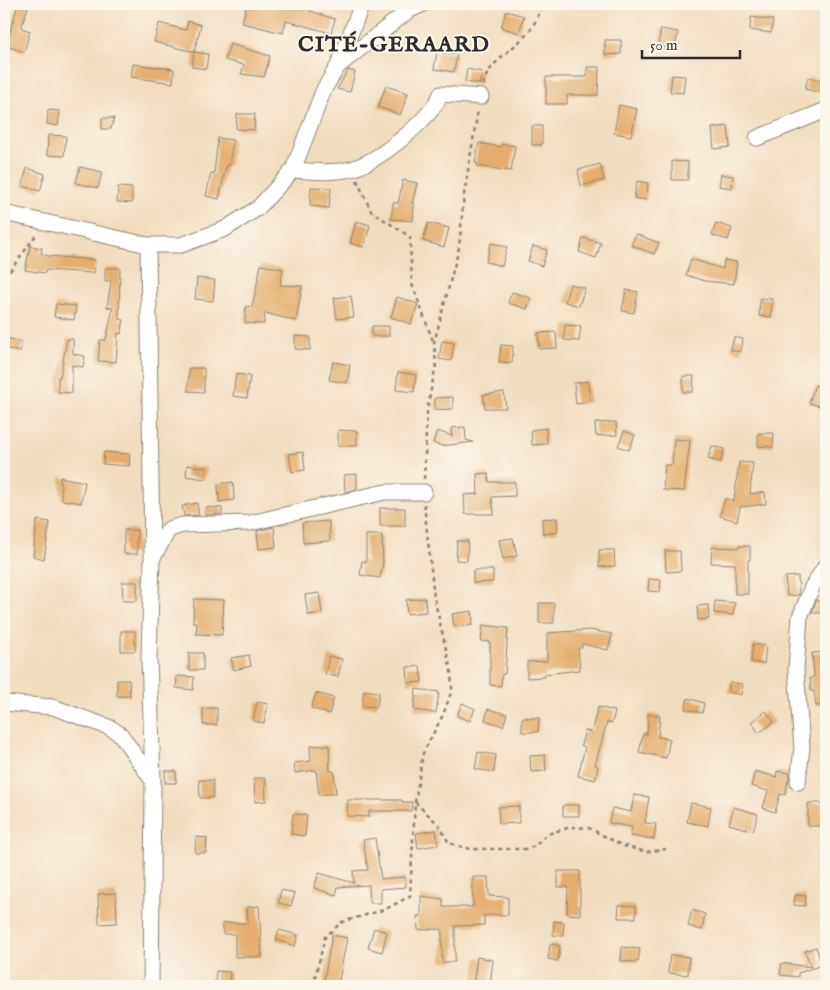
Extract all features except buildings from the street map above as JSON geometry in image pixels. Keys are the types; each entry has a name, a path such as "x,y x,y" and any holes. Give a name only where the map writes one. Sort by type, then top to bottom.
{"street":[{"path":"4,213 148,245 181,246 224,229 258,208 293,170 324,88 338,66 362,4"},
{"path":"338,66 408,11 422,4"},
{"path":"293,170 329,173 353,169 378,155 406,135 427,116 441,94 481,97"},
{"path":"757,138 826,110"},
{"path":"148,245 152,560 149,657 153,781 151,986"},
{"path":"152,560 169,529 183,525 250,523 385,492 424,492"},
{"path":"798,782 802,748 796,669 800,617 812,587 826,565"},
{"path":"4,703 53,707 111,728 121,735 153,781"}],"path":[{"path":"434,343 459,248 464,195 485,76 507,51 527,34 542,4"},
{"path":"313,986 325,937 342,922 386,909 410,896 414,802 423,753 443,715 452,690 451,671 430,572 423,518 427,410 436,365 434,343 412,284 410,237 371,211 353,169"},
{"path":"4,277 44,223"},
{"path":"414,802 439,825 449,843 470,849 526,849 536,846 547,834 571,827 589,828 621,845 646,852 666,849"}],"district":[{"name":"CITÉ-GERAARD","path":"394,43"}]}
